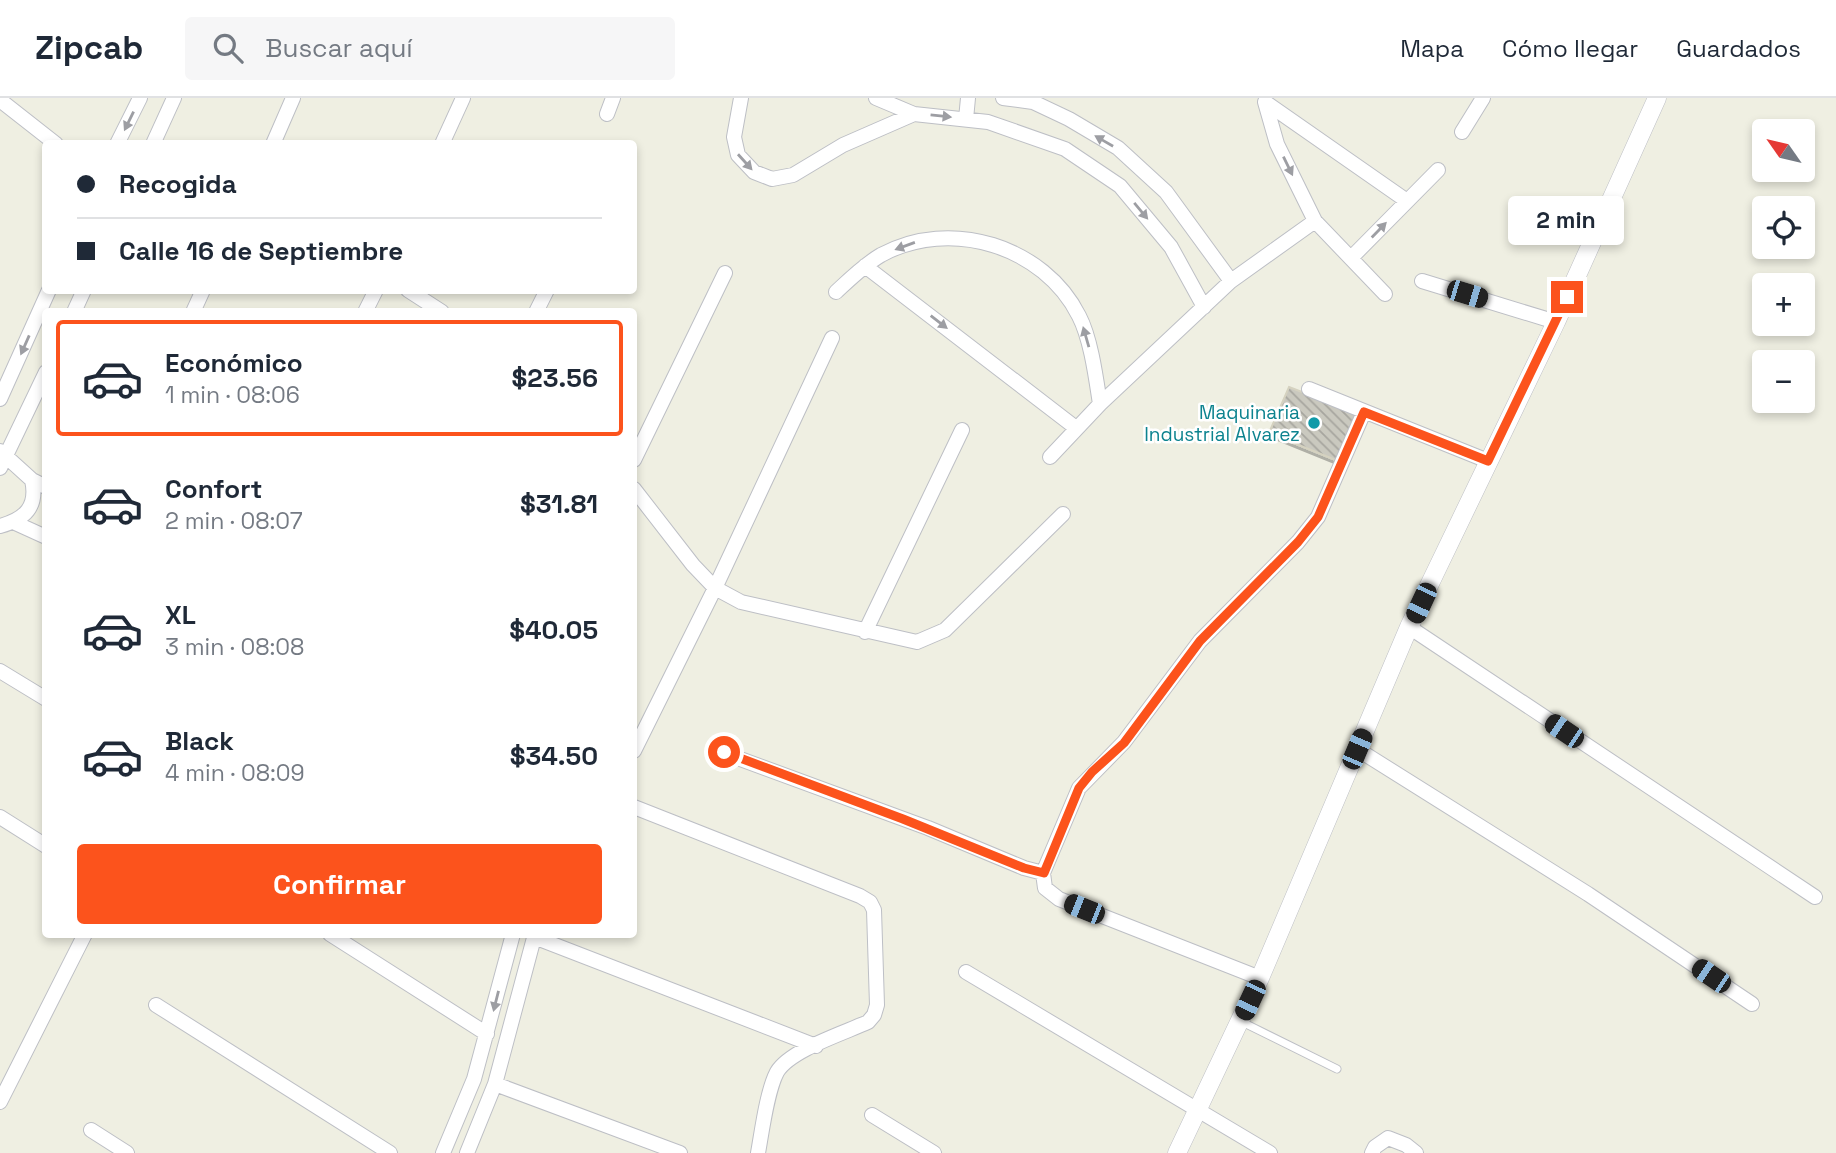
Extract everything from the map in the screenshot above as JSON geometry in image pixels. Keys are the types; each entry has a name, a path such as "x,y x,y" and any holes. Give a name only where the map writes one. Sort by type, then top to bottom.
{"street":[{"path":"119,140 140,98"},
{"path":"155,140 174,98"},
{"path":"275,140 293,98"},
{"path":"444,140 463,98"},
{"path":"607,114 613,98"},
{"path":"741,98 734,137 738,155 754,172 772,179 793,175 843,145 914,114"},
{"path":"876,98 914,114 988,122 1065,149 1120,186 1171,247 1204,306"},
{"path":"966,119 968,98"},
{"path":"1003,98 1037,100 1118,148 1166,192 1231,281"},
{"path":"1177,1153 1260,978 1409,627 1556,322 1657,98"},
{"path":"1462,132 1481,99"},
{"path":"0,100 51,140"},
{"path":"1262,100 1407,201"},
{"path":"1262,100 1277,144 1315,221 1385,294"},
{"path":"1351,258 1438,170"},
{"path":"1050,457 1100,404 1231,281 1315,221"},
{"path":"836,292 883,254 922,239 966,239 999,246 1035,263 1060,287 1080,317 1095,369 1100,404"},
{"path":"865,266 1076,428"},
{"path":"637,454 725,273"},
{"path":"1422,281 1556,322"},
{"path":"0,399 48,294"},
{"path":"414,294 436,308"},
{"path":"637,745 715,588 832,338"},
{"path":"6,524 22,518 39,483 2,458 42,380"},
{"path":"1309,389 1488,461"},
{"path":"1260,978 1059,899 1045,888 1044,873 1079,788 1092,772 1124,743 1200,641 1298,542 1318,517 1364,412"},
{"path":"865,632 962,430"},
{"path":"637,493 693,565 715,588 741,602 917,642 945,630 1063,514"},
{"path":"6,524 42,536"},
{"path":"1409,627 1815,897"},
{"path":"0,671 42,697"},
{"path":"1357,749 1588,894 1752,1004"},
{"path":"724,752 916,823 1024,868 1044,873"},
{"path":"637,808 860,896 870,902 874,910 877,1004 874,1015 868,1022 790,1059 778,1072 772,1086 758,1153"},
{"path":"1,819 42,844"},
{"path":"0,1102 83,938"},
{"path":"336,938 488,1034"},
{"path":"443,1153 474,1079 512,938"},
{"path":"467,1153 495,1084 534,938"},
{"path":"540,938 816,1046"},
{"path":"966,972 1019,1006 1198,1108 1270,1153"},
{"path":"156,1005 390,1153"},
{"path":"495,1084 680,1153"},
{"path":"872,1115 934,1153"},
{"path":"455,1127 475,1136"},
{"path":"92,1130 127,1153"},
{"path":"1372,1153 1388,1138 1406,1145 1416,1153"}],"lane":[{"path":"1240,1021 1337,1069"}],"building":[{"name":"Maquinaria Industrial Alvarez","path":"1289,387 1359,414 1338,461 1269,433"}],"place":[{"name":"Maquinaria Industrial Alvarez","path":"1314,423"}],"route":[{"path":"724,752 960,841 1024,868 1044,873 1079,788 1092,772 1124,743 1200,641 1298,542 1318,517 1364,412 1488,461 1567,297"}]}
